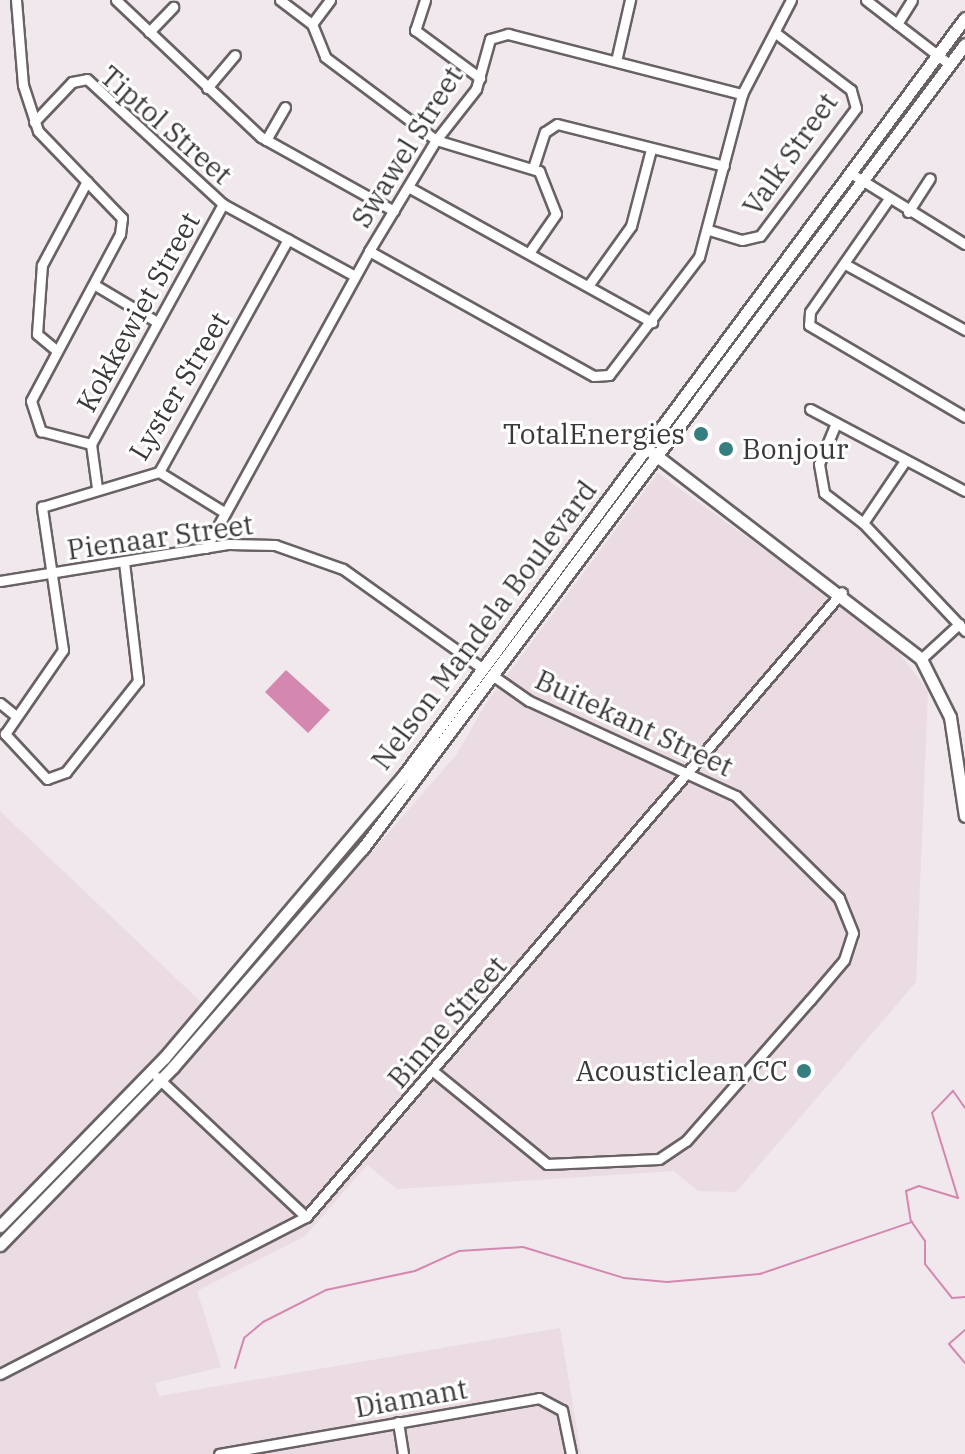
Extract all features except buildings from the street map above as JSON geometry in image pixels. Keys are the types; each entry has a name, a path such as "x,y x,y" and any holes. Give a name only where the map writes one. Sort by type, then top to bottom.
{"street":[{"path":"16,0 34,122 122,225 95,285 32,396 32,418 45,434 91,444"},
{"path":"116,0 266,140 394,211"},
{"path":"280,0 312,24 325,57 436,140 534,165"},
{"path":"312,24 330,0"},
{"path":"425,0 413,17 415,30 480,78"},
{"path":"616,61 630,0"},
{"path":"369,251 594,376 617,370 694,267 709,230 742,94 777,34 791,0"},
{"path":"866,0 949,64"},
{"path":"897,24 912,0"},
{"path":"149,32 173,7"},
{"name":"Nelson Mandela Boulevard","path":"856,178 965,18"},
{"name":"Swawel Street","path":"206,548 369,251 410,188 436,140 480,78 488,41 501,33 742,94"},
{"name":"Valk Street","path":"709,230 742,240 760,236 856,108 851,90 777,34"},
{"name":"Nelson Mandela Boulevard","path":"0,1245 161,1080 363,848 650,450 856,178 965,44"},
{"path":"207,88 235,55"},
{"name":"Tiptol Street","path":"34,122 72,82 87,79 223,204 355,276"},
{"path":"266,140 285,107"},
{"path":"529,253 556,210 534,165 545,132 557,124 724,166"},
{"path":"588,286 631,226 651,149"},
{"path":"856,178 965,244"},
{"path":"908,212 930,178"},
{"path":"56,350 37,334 43,261 87,181"},
{"path":"410,188 652,322"},
{"path":"888,200 810,312 812,329 965,417"},
{"name":"Kokkewiet Street","path":"97,488 91,444 223,204"},
{"name":"Lyster Street","path":"49,575 42,507 97,488 159,472 288,239"},
{"path":"845,264 965,330"},
{"path":"95,285 157,322"},
{"path":"810,409 965,491"},
{"path":"836,423 821,453 820,486 863,523 962,628 921,659"},
{"path":"650,450 842,592 921,659 950,717 965,816"},
{"path":"863,523 905,461"},
{"path":"159,472 224,512"},
{"name":"Pienaar Street","path":"0,581 206,548 275,545 343,569 487,672"},
{"path":"49,575 63,650 15,715 5,739 39,775 55,779 128,695 141,658 124,562"},
{"name":"Binne Street","path":"0,1374 306,1217 693,772 842,592"},
{"name":"Nelson Mandela Boulevard","path":"0,1226 151,1071 307,894 487,672"},
{"name":"Buitekant Street","path":"433,1071 536,1160 561,1168 649,1161 686,1141 844,960 853,933 847,909 752,809 693,772 539,706 487,672"},
{"path":"0,703 15,715"},
{"path":"151,1071 306,1217"},
{"name":"Diamant","path":"219,1454 539,1398 562,1410 571,1454"},
{"path":"398,1422 403,1454"}],"shaded area":[{"path":"658,473 856,616 897,650 928,691 916,982 736,1192 698,1191 674,1171 397,1189 367,1165 305,1236 197,1291 221,1367 155,1383 159,1396 560,1328 581,1454 0,1454 0,811 223,1023 457,754 487,702"},
{"path":"286,670 330,710 308,733 265,692"}],"waterway":[{"path":"965,1108 953,1091 932,1113 958,1198 919,1186 906,1191 911,1221 925,1241 925,1264 952,1298 965,1297"},
{"path":"235,1368 244,1338 263,1322 326,1290 415,1271 459,1251 523,1247 624,1278 667,1282 760,1274 912,1222"},
{"path":"965,1330 949,1344 965,1363"}],"place":[{"name":"TotalEnergies","path":"701,434"},
{"name":"Bonjour","path":"726,449"},
{"name":"Acousticlean CC","path":"804,1071"}]}
